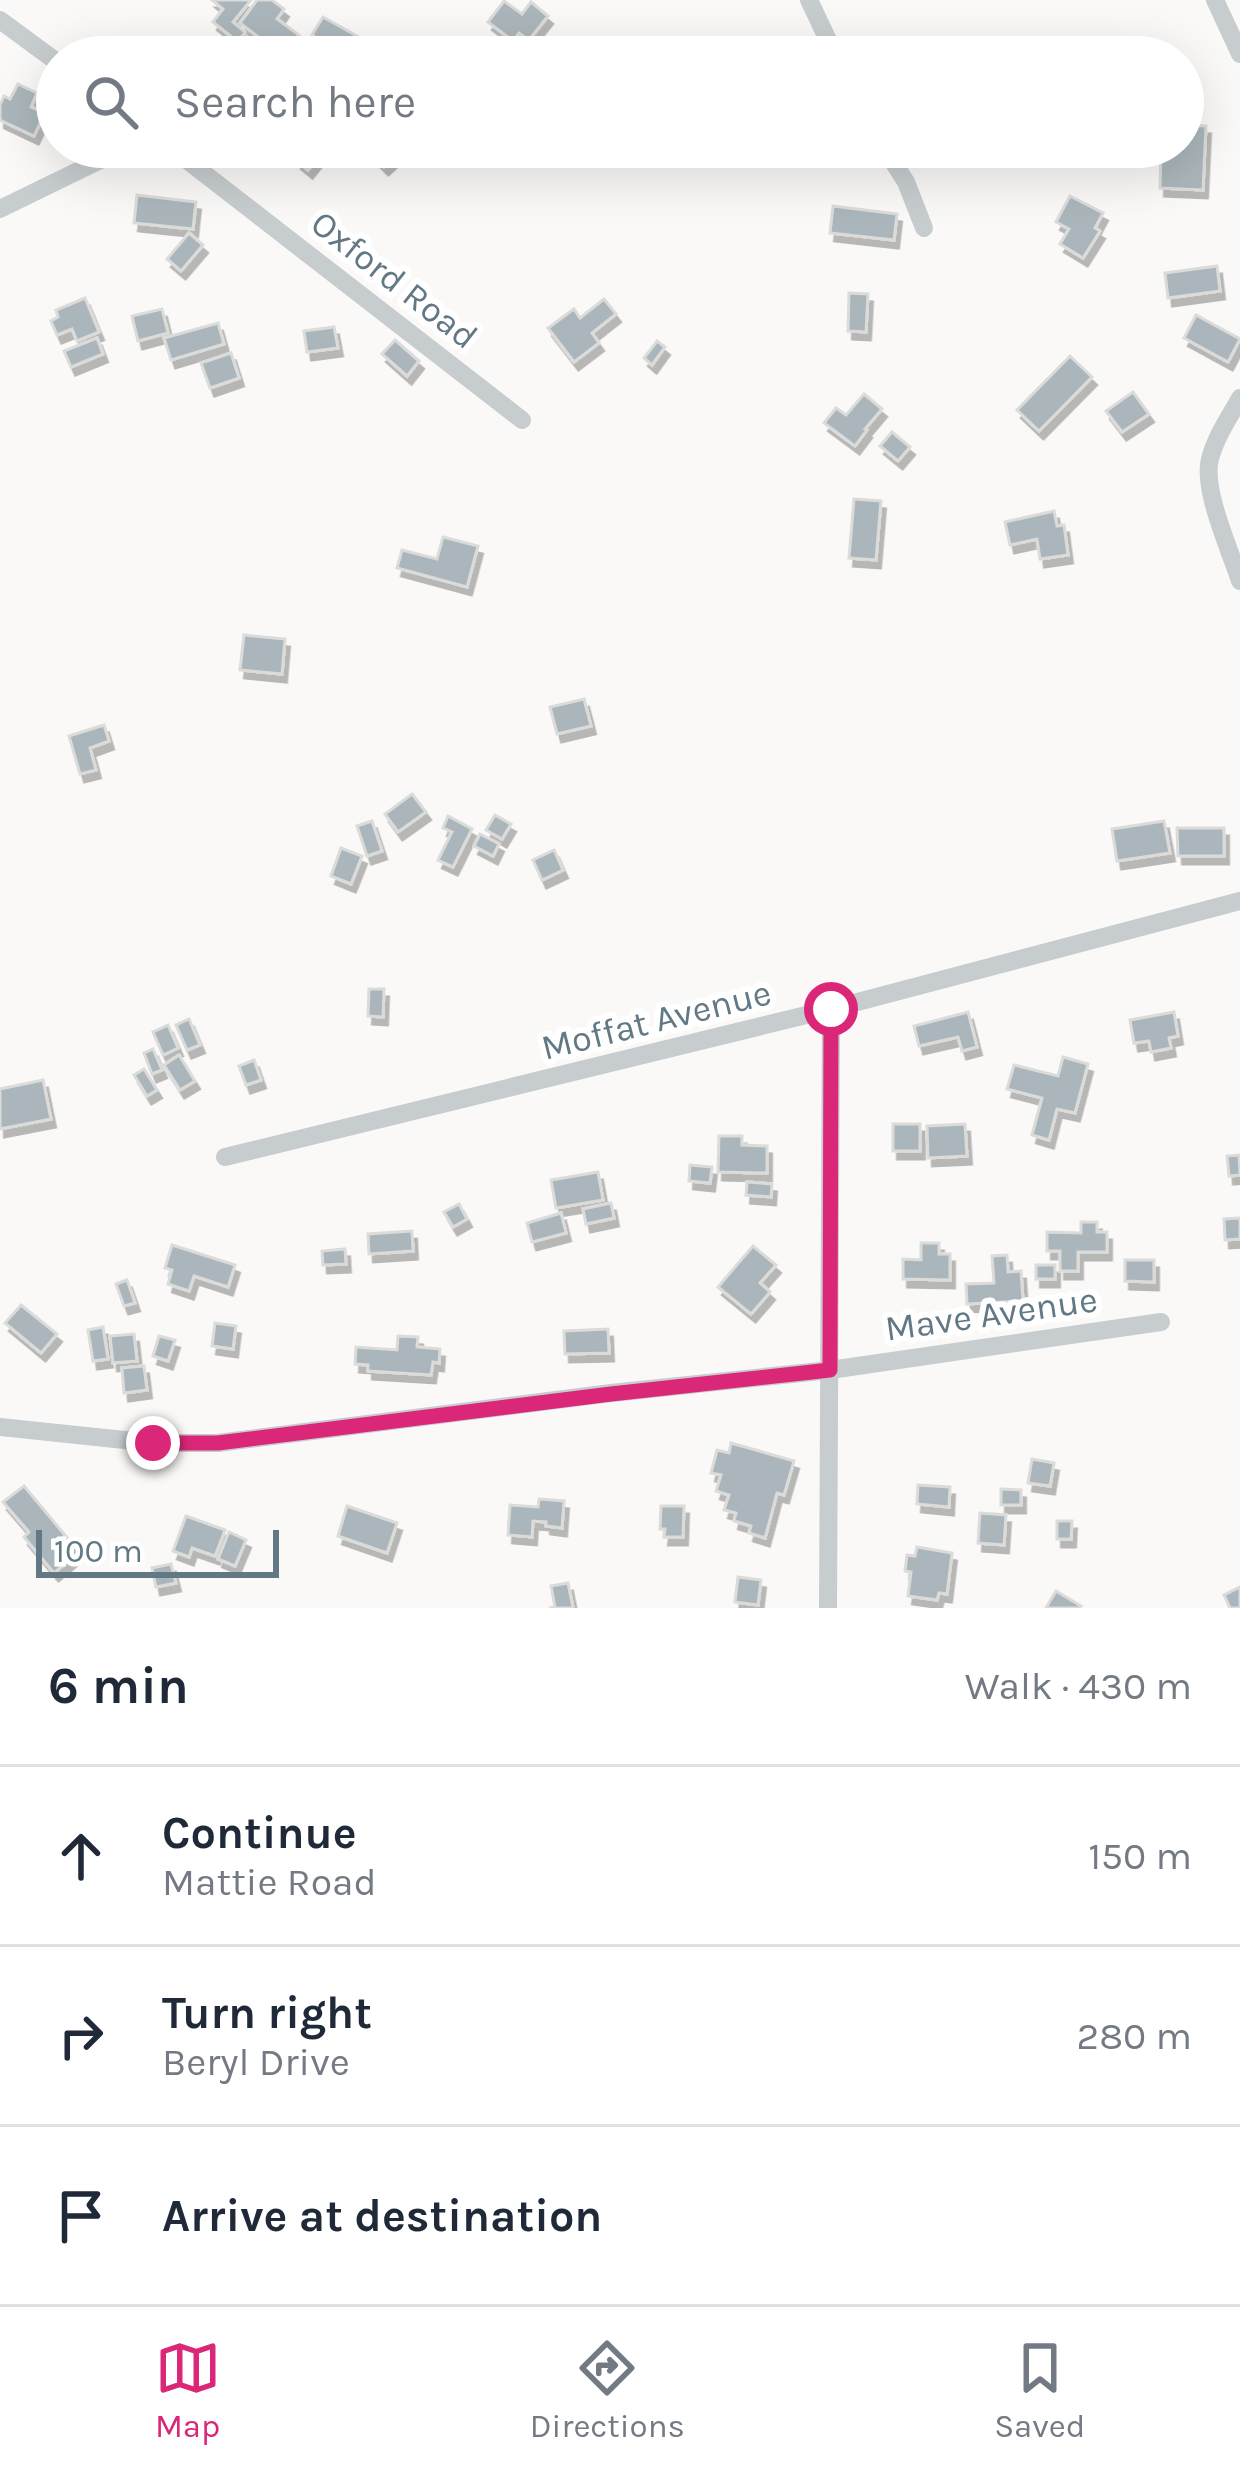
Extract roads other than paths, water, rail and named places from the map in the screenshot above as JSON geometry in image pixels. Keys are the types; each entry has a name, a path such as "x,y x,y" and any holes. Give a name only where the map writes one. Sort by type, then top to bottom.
{"street":[{"path":"809,0 826,36"},
{"path":"1216,0 1240,54"},
{"path":"0,20 36,47"},
{"path":"0,209 84,168"},
{"name":"Oxford Road","path":"197,168 522,420"},
{"path":"897,168 924,228"},
{"path":"1240,398 1214,446 1207,481 1240,581"},
{"name":"Moffat Avenue","path":"225,1157 831,1009 1240,901"},
{"path":"828,1608 831,1009"},
{"name":"Mave Avenue","path":"0,1427 153,1443 218,1443 830,1370 1161,1322"}]}
